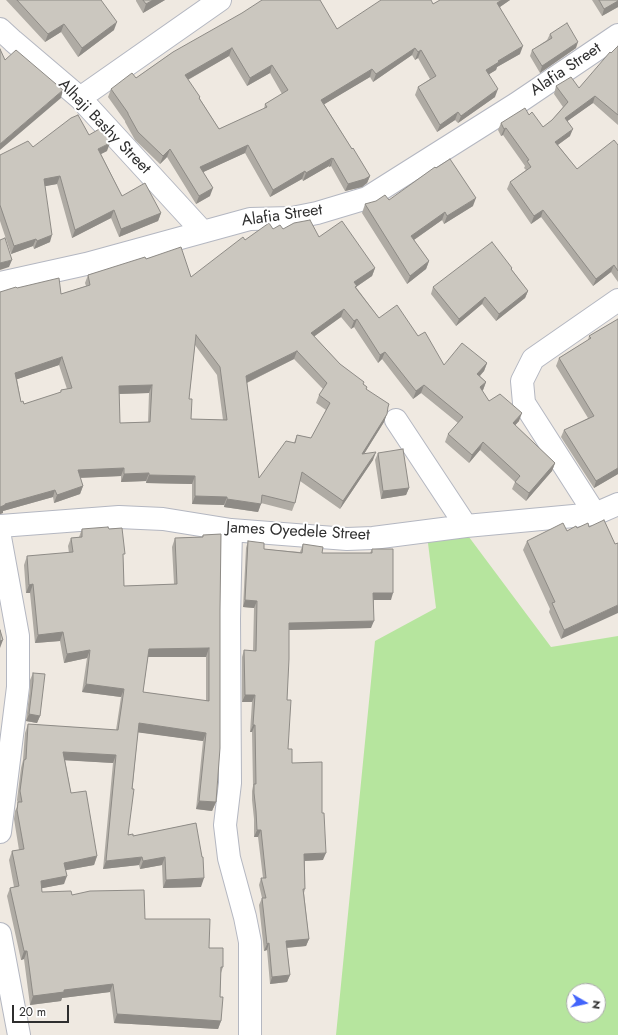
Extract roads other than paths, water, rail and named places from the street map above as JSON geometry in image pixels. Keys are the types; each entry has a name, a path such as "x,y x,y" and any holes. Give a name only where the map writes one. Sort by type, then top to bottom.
{"street":[{"path":"80,98 220,0"},
{"name":"Alafia Street","path":"0,283 86,264 250,219 292,218 317,213 366,198 516,104 618,35"},
{"name":"Alhaji Bashy Street","path":"4,38 80,98 203,232"},
{"path":"595,514 524,403 522,381 533,359 618,300"},
{"path":"396,420 466,526"},
{"name":"James Oyedele Street","path":"0,526 119,517 163,519 231,530 347,539 373,538 466,526 595,514 618,504"},
{"path":"231,530 230,783 226,825 229,858 245,917 250,942 250,1035"},
{"path":"0,537 18,636 9,688 0,832"},
{"path":"0,934 19,1035"}]}
